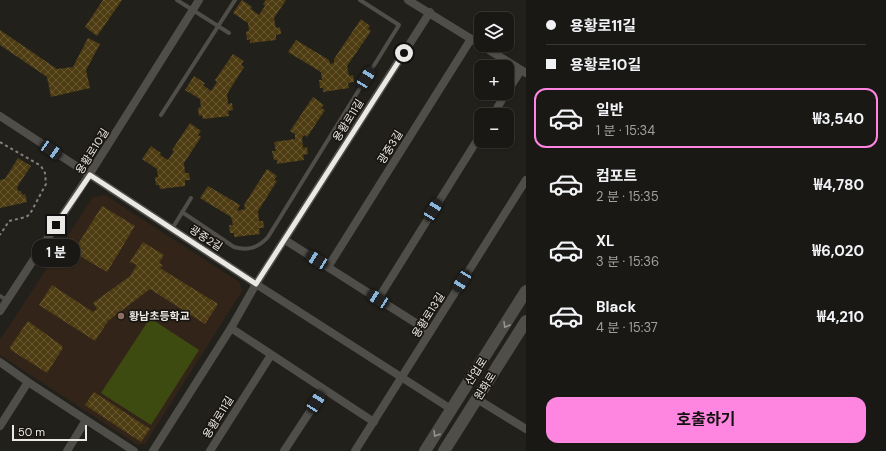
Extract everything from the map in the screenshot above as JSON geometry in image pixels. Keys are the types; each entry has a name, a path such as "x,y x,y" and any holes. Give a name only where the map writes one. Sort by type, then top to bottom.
{"street":[{"name":"용황로10길","path":"0,311 4,298 90,175 199,0"},
{"path":"408,0 430,12 474,41"},
{"name":"용황로11길","path":"153,451 231,328 256,284 430,12"},
{"name":"광중3길","path":"328,267 471,39"},
{"path":"492,52 523,72 514,84"},
{"name":"광중2길","path":"0,116 256,284 452,408"},
{"path":"378,299 474,145"},
{"name":"용황로13길","path":"356,451 526,180"},
{"path":"285,240 430,332"},
{"name":"산업로","path":"425,451 526,291"},
{"name":"원화로","path":"444,451 526,321"},
{"path":"231,328 374,422"},
{"name":"용황로11길","path":"210,451 271,355"},
{"path":"0,362 134,451"},
{"path":"0,426 28,382"},
{"path":"284,451 324,390"},
{"path":"477,398 526,429"},
{"path":"67,451 86,420"}],"lane":[{"path":"177,0 228,33"},
{"path":"161,115 236,0"},
{"path":"182,212 234,247 240,249 253,248 260,245 268,237 399,25 360,0"},
{"path":"172,229 191,198"}],"path":[{"path":"0,142 41,166 45,173 46,184 30,214 26,217 9,221 0,235"}],"shaded area":[{"name":"황남초등학교","path":"105,195 239,282 242,291 145,444 138,445 0,355 0,340 93,197"}],"green space":[{"path":"150,318 199,350 151,425 101,393"}],"building":[{"path":"103,0 122,0 97,36 85,27"},
{"path":"242,0 252,7 251,9 259,15 265,6 263,4 266,0 286,0 274,18 276,28 280,27 281,34 276,35 276,40 250,43 250,39 247,40 246,32 249,31 248,23 233,13"},
{"path":"361,19 370,26 368,29 371,31 347,66 349,76 353,75 354,82 348,83 349,88 323,92 323,88 320,88 319,80 322,80 321,72 288,52 296,40 329,60 330,64 334,63 334,59"},
{"path":"0,30 57,69 73,67 88,38 100,44 86,70 90,88 51,97 47,77 0,45"},
{"path":"233,54 244,61 241,65 244,67 227,94 228,104 232,103 233,110 228,111 229,116 203,119 202,115 199,116 198,108 201,107 200,99 185,90 194,76 205,83 203,85 211,91 217,82 215,80"},
{"path":"313,97 324,105 321,108 325,110 307,137 304,135 302,138 303,148 307,147 308,154 303,155 304,160 277,164 277,160 274,160 272,151 276,151 274,142 295,139 295,134 290,131"},
{"path":"190,123 201,131 198,135 201,137 184,163 185,173 189,173 190,180 185,180 185,186 160,189 159,185 156,185 155,177 158,177 157,169 142,159 151,146 161,153 160,155 168,160 174,151 172,150"},
{"path":"18,158 31,166 17,187 18,191 21,191 22,195 25,194 27,202 0,208 0,180 5,179"},
{"path":"267,169 277,176 274,180 277,181 258,211 259,221 263,221 264,228 259,228 260,234 234,237 234,233 230,233 229,225 233,225 231,217 200,198 208,186 240,205 237,211 245,209 244,205"},
{"path":"102,206 135,226 107,272 73,252"},
{"path":"143,242 164,255 159,263 163,265 160,268 218,304 205,324 150,289 108,321 95,341 39,305 52,285 93,312 97,309 93,303 130,276 137,265 130,262"},
{"path":"28,321 63,348 47,373 11,350 10,347"},
{"path":"94,392 150,429 141,442 85,405"}],"place":[{"name":"황남초등학교","path":"121,316"}],"route":[{"path":"56,225 90,175 256,284 404,53"}]}
